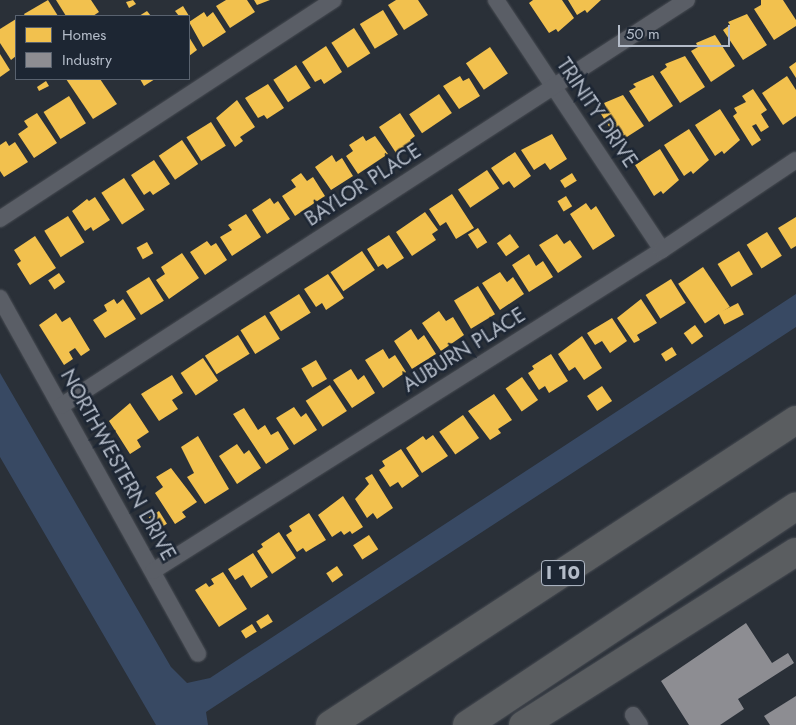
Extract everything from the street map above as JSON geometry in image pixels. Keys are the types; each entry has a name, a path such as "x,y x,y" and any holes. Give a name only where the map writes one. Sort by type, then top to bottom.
{"highway":[{"name":"I 10","path":"330,725 796,420"},
{"path":"467,725 796,506"},
{"path":"523,725 796,552"}],"street":[{"path":"0,220 334,0"},
{"name":"TRINITY DRIVE","path":"496,0 662,250"},
{"name":"BAYLOR PLACE","path":"61,406 687,0"},
{"name":"AUBURN PLACE","path":"153,571 662,250 796,160"},
{"name":"NORTHWESTERN DRIVE","path":"0,298 198,654"}],"water":[{"path":"796,294 796,327 206,712 208,725 156,725 0,457 0,373 171,667 187,683 210,678"}],"building: Homes":[{"path":"48,0 57,15 24,15"},
{"path":"56,0 91,0 99,12 94,15 65,15"},
{"path":"133,0 136,4 129,8 126,2"},
{"path":"226,0 247,0 255,12 230,28 216,6"},
{"path":"254,0 270,0 257,5"},
{"path":"396,0 418,0 428,15 404,30 388,5"},
{"path":"533,0 562,0 574,18 558,32 556,29 549,33 529,3"},
{"path":"568,0 601,0 587,13 585,10 577,15"},
{"path":"761,0 783,0 796,20 796,26 774,40 754,9 761,5"},
{"path":"183,6 188,15 178,15 175,11"},
{"path":"383,10 398,35 375,49 360,24"},
{"path":"147,11 150,15 141,15"},
{"path":"204,12 207,17 213,12 226,32 203,47 190,21"},
{"path":"747,14 767,45 743,60 723,30 730,25 728,22"},
{"path":"15,20 15,57 11,60 0,43 0,29"},
{"path":"354,28 370,53 348,68 331,43"},
{"path":"715,35 735,66 711,82 691,51 698,47 696,43"},
{"path":"190,39 197,50 190,55"},
{"path":"326,46 342,72 324,84 321,79 315,82 302,62"},
{"path":"490,47 508,74 484,90 466,63"},
{"path":"0,54 10,70 0,77"},
{"path":"685,56 705,87 680,103 660,72 667,67 665,64"},
{"path":"796,62 796,78 789,67"},
{"path":"296,65 311,88 288,102 273,80"},
{"path":"653,75 673,106 649,122 629,91 636,87 633,84"},
{"path":"460,76 463,81 469,78 480,96 459,109 443,86"},
{"path":"787,76 796,90 796,116 783,125 762,93"},
{"path":"67,80 101,80 117,104 93,119"},
{"path":"141,80 153,80 144,86"},
{"path":"46,81 49,86 39,91 37,87"},
{"path":"268,84 284,108 267,119 264,115 258,118 245,98"},
{"path":"753,89 767,110 761,114 769,127 761,132 756,124 752,126 761,140 752,146 733,116 737,113 734,108 746,102 742,96"},
{"path":"439,94 452,113 422,133 409,114"},
{"path":"623,95 644,126 619,142 599,111 606,107 604,103"},
{"path":"69,96 86,123 61,139 44,112"},
{"path":"237,100 255,127 240,137 243,141 235,147 216,118"},
{"path":"720,109 740,140 724,154 722,151 715,156 695,125"},
{"path":"37,113 57,143 34,158 18,134 28,127 24,121"},
{"path":"400,113 415,136 410,140 413,143 396,153 379,127"},
{"path":"211,122 226,146 201,161 186,137"},
{"path":"689,129 709,160 693,174 691,171 684,176 664,145"},
{"path":"552,134 567,159 550,170 545,163 534,170 521,150"},
{"path":"363,136 366,141 375,136 388,154 358,174 346,156 353,151 349,145"},
{"path":"182,140 198,164 175,180 159,156"},
{"path":"6,141 9,146 15,142 28,162 4,177 0,171 0,145"},
{"path":"660,149 679,180 663,194 661,191 654,196 635,165"},
{"path":"515,152 531,176 514,188 509,181 503,185 491,168"},
{"path":"332,155 336,162 342,158 353,176 331,190 315,167"},
{"path":"154,160 170,184 153,195 150,191 144,195 131,175"},
{"path":"487,170 499,188 470,208 458,190"},
{"path":"301,173 307,181 313,177 325,196 295,216 282,196 296,187 291,180"},
{"path":"572,173 577,181 565,188 560,180"},
{"path":"124,178 145,210 122,225 101,193"},
{"path":"452,194 474,228 456,239 446,222 440,226 429,209"},
{"path":"566,196 572,206 564,211 557,201"},
{"path":"95,197 110,220 93,231 91,227 85,231 72,211 87,199 89,201"},
{"path":"270,198 274,204 278,201 290,219 267,234 252,210"},
{"path":"586,203 591,210 596,206 615,236 593,250 570,214"},
{"path":"425,212 438,230 432,234 436,240 412,256 396,232"},
{"path":"246,214 261,237 232,256 220,237 232,230 228,225"},
{"path":"68,216 84,242 61,257 44,231"},
{"path":"796,217 796,246 791,249 778,228"},
{"path":"478,228 487,242 477,249 468,235"},
{"path":"767,232 782,256 761,268 747,245"},
{"path":"510,234 519,247 506,256 497,243"},
{"path":"557,234 564,244 570,240 582,257 558,273 539,245"},
{"path":"389,235 404,258 387,269 383,264 378,267 367,249"},
{"path":"35,236 56,268 30,285 17,264 21,261 14,250"},
{"path":"207,241 211,246 216,243 227,260 205,275 190,252"},
{"path":"147,242 153,253 143,259 137,248"},
{"path":"362,251 375,270 343,291 330,272"},
{"path":"739,251 753,274 731,287 718,264"},
{"path":"182,253 199,278 169,299 156,280 165,274 161,267"},
{"path":"529,254 536,266 543,261 553,277 529,292 512,265"},
{"path":"703,267 730,307 705,324 678,284"},
{"path":"500,272 507,282 513,277 524,294 500,310 482,283"},
{"path":"59,273 65,282 54,289 48,280"},
{"path":"328,274 344,298 326,310 322,303 316,307 304,289"},
{"path":"149,277 164,301 141,315 126,291"},
{"path":"671,279 686,303 660,319 646,295"},
{"path":"478,286 495,314 471,329 454,300"},
{"path":"299,294 311,313 281,331 269,313"},
{"path":"114,299 117,304 123,299 136,319 105,338 93,320 107,311 104,305"},
{"path":"641,299 657,323 637,335 640,340 634,343 617,318"},
{"path":"738,303 744,315 724,325 718,313"},
{"path":"439,311 446,321 453,317 464,335 441,351 422,323"},
{"path":"56,313 62,322 70,317 90,350 81,356 75,348 69,352 73,359 64,365 39,325"},
{"path":"265,315 280,339 255,354 240,330"},
{"path":"612,318 627,341 610,353 602,341 595,345 587,333"},
{"path":"695,325 703,336 692,345 684,333"},
{"path":"411,329 418,340 424,335 436,354 412,369 394,341"},
{"path":"238,335 250,354 217,374 205,356"},
{"path":"582,336 602,368 584,380 575,367 569,371 558,354"},
{"path":"672,347 677,355 666,362 661,354"},
{"path":"383,349 389,359 395,355 406,372 383,388 365,360"},
{"path":"551,354 568,381 549,393 545,386 539,390 528,373 534,369 532,366"},
{"path":"203,358 218,380 196,395 181,373"},
{"path":"316,360 327,379 312,388 301,368"},
{"path":"351,369 358,380 364,375 375,393 352,408 333,380"},
{"path":"172,375 183,393 172,400 178,409 159,421 141,394"},
{"path":"522,377 538,400 522,411 506,388"},
{"path":"330,385 347,411 323,427 306,401"},
{"path":"602,386 612,401 597,411 587,396"},
{"path":"494,394 512,420 498,429 501,433 490,440 468,411"},
{"path":"130,403 149,432 137,440 141,447 130,454 109,421"},
{"path":"294,407 301,417 306,413 317,430 294,445 276,418"},
{"path":"244,408 258,430 265,425 271,435 278,431 289,449 266,464 233,414"},
{"path":"463,415 479,438 455,455 439,432"},
{"path":"433,435 448,456 422,473 406,448 423,436 426,440"},
{"path":"198,436 229,489 205,504 187,477 194,473 181,447"},
{"path":"237,444 244,454 249,450 261,468 237,484 219,456"},
{"path":"401,449 419,476 402,488 398,482 390,487 379,470 385,466 382,461"},
{"path":"171,468 197,502 182,512 186,517 175,524 155,493 163,487 156,477"},
{"path":"372,474 393,508 377,519 373,513 367,518 355,499 369,484 365,478"},
{"path":"343,496 363,527 352,534 350,531 344,535 341,531 332,537 318,515"},
{"path":"159,511 167,524 157,530 149,517"},
{"path":"309,513 326,540 306,552 303,548 297,552 286,535 292,531 289,526"},
{"path":"279,532 296,558 272,574 257,551 263,547 261,544"},
{"path":"369,535 378,549 362,560 353,545"},
{"path":"253,553 268,577 251,588 243,575 235,580 228,569"},
{"path":"337,566 343,575 332,582 326,573"},
{"path":"223,572 247,609 219,627 195,590 206,583 209,587 214,584 211,579"},
{"path":"268,614 273,622 261,629 256,621"},
{"path":"252,624 257,632 246,639 241,631"}],"building: Industry":[{"path":"746,623 772,663 788,653 794,663 738,699 744,709 720,725 689,725 661,681"},
{"path":"796,696 796,725 770,725 764,716"}]}
